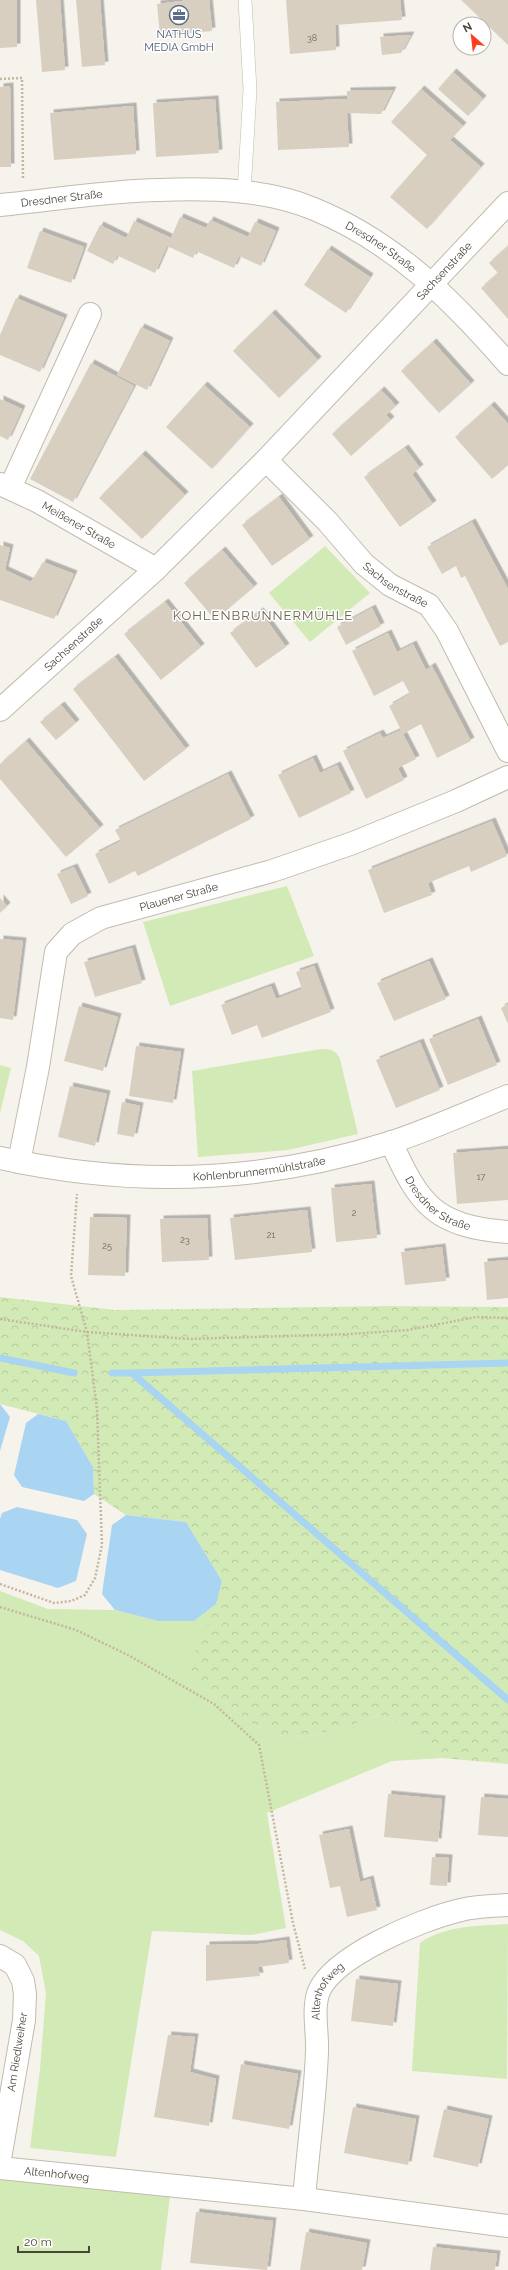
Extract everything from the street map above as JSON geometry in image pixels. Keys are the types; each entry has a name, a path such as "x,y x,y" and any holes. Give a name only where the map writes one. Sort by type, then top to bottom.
{"street":[{"name":"Dresdner Straße","path":"0,205 158,190 244,192 275,197 313,208 352,226 434,284 463,313 508,364"},
{"name":"Sachsenstraße","path":"0,710 156,569 266,460 434,284 508,203"},
{"path":"5,486 90,314"},
{"name":"Sachsenstraße","path":"266,460 326,521 364,564 390,585 429,605 447,631 508,751"},
{"name":"Meißener Straße","path":"5,486 38,501 156,569"},
{"name":"Plauener Straße","path":"10,1160 38,1066 56,952 72,934 101,918 272,871 353,843 456,801 508,777"},
{"name":"Kohlenbrunnermühlstraße","path":"10,1160 78,1172 172,1178 254,1173 303,1165 391,1142 508,1096"},
{"name":"Dresdner Straße","path":"391,1142 411,1182 424,1202 448,1220 476,1230 508,1232"},
{"name":"Altenhofweg","path":"304,2199 317,2053 316,2007 318,1993 331,1972 382,1940 429,1919 459,1910 508,1905"},
{"name":"Am Riedlweiher","path":"0,1956 15,1965 24,1981 25,1994 24,2020 0,2159"},
{"name":"Altenhofweg","path":"0,2168 304,2199 508,2226"}],"lane":[{"path":"244,192 250,90 245,0"}],"path":[{"path":"0,79 22,78 23,203"},
{"path":"0,1584 54,1603 71,1602 85,1595 94,1578 102,1545 97,1409 87,1332 71,1276 78,1172"},
{"path":"0,1319 87,1332 190,1339 351,1334 408,1330 476,1317 508,1318"},
{"path":"0,1588 5,1586"},
{"path":"0,1607 76,1630 128,1655 214,1704 259,1745 293,1923 316,2007"}],"green space":[{"path":"325,546 370,593 310,642 269,593"},
{"path":"287,886 314,956 170,1006 143,922"},
{"path":"321,1049 333,1051 340,1059 358,1134 288,1150 198,1157 192,1071"},
{"path":"0,1065 11,1068 0,1113"},
{"path":"0,1297 115,1310 387,1306 508,1307 508,1764 442,1758 419,1741 405,1726 379,1715 346,1727 292,1740 254,1725 223,1701 183,1675 206,1630 222,1581 186,1522 126,1515 94,1494 93,1467 66,1421 0,1404"},
{"path":"0,1591 48,1609 115,1610 158,1621 194,1621 216,1604 202,1643 183,1675 223,1701 254,1725 292,1740 346,1727 379,1715 405,1726 419,1741 442,1758 392,1761 267,1813 286,1928 251,1935 152,1931 116,2157 30,2148 40,2069 46,1993 39,1956 23,1941 0,1930"},
{"path":"508,1924 507,2079 412,2071 420,1943 430,1937 451,1930 474,1926"},
{"path":"0,2176 170,2196 161,2270 0,2270"}],"water":[{"path":"0,1404 10,1417 0,1451"},
{"path":"38,1414 66,1421 93,1467 94,1494 84,1501 22,1487 14,1475 26,1423"},
{"path":"17,1507 77,1520 87,1534 76,1581 58,1588 0,1570 0,1519 2,1513"},
{"path":"126,1515 186,1522 222,1581 216,1604 194,1621 158,1621 115,1610 102,1594 112,1525"}],"building":[{"path":"0,0 17,0 17,47 0,48"},
{"path":"36,0 60,0 65,70 42,72"},
{"path":"76,0 100,0 105,65 82,67"},
{"path":"190,0 209,0 212,31 160,36 157,4"},
{"path":"286,0 400,0 402,20 335,25 336,50 290,54"},
{"path":"461,0 508,0 508,45 492,30 492,16 478,16"},
{"path":"411,35 401,53 382,55 380,37"},
{"path":"453,72 483,99 468,116 438,89"},
{"path":"10,86 11,167 0,167 0,87"},
{"path":"421,89 463,126 450,140 481,167 427,229 390,197 427,155 391,122"},
{"path":"393,90 381,114 347,113 349,147 278,150 276,102 347,99 347,91"},
{"path":"215,99 219,153 156,157 153,103"},
{"path":"133,106 136,154 54,160 50,113"},
{"path":"180,217 206,228 210,220 248,237 255,222 276,231 261,266 239,256 234,268 196,251 193,258 167,246 155,273 118,256 134,221 171,238"},
{"path":"100,225 126,238 113,264 87,251"},
{"path":"40,231 84,247 71,283 27,268"},
{"path":"508,246 508,319 481,288 498,273 489,263"},
{"path":"328,249 370,277 346,313 304,285"},
{"path":"16,298 64,318 40,372 0,355 0,335"},
{"path":"272,313 318,360 279,398 233,351"},
{"path":"141,327 170,341 147,390 117,375"},
{"path":"433,342 471,384 439,413 401,371"},
{"path":"91,363 134,386 73,502 30,479"},
{"path":"204,385 250,427 212,469 166,427"},
{"path":"381,390 396,406 386,415 391,420 351,456 332,434"},
{"path":"0,399 22,409 8,440 0,436"},
{"path":"491,405 508,424 508,465 492,479 455,437"},
{"path":"405,448 420,468 412,474 433,504 400,527 364,477"},
{"path":"142,454 185,495 142,539 99,498"},
{"path":"279,497 310,539 272,566 242,525"},
{"path":"472,522 508,589 508,642 500,646 465,576 461,578 456,566 442,574 427,547"},
{"path":"0,545 10,548 5,570 31,582 43,562 74,574 54,619 0,600"},
{"path":"222,550 254,587 215,620 184,583"},
{"path":"165,602 201,647 161,680 124,634"},
{"path":"372,608 381,626 346,645 337,627"},
{"path":"260,611 286,647 256,668 230,633"},
{"path":"388,633 397,652 413,644 426,670 432,666 471,741 437,758 421,724 403,734 416,759 398,768 404,780 366,799 343,751 380,733 383,738 401,730 389,706 410,694 403,681 374,696 352,651"},
{"path":"115,657 186,749 144,781 73,689"},
{"path":"61,705 76,723 56,740 40,722"},
{"path":"26,741 100,828 66,857 0,779 0,764"},
{"path":"313,758 320,773 337,765 351,793 299,818 278,775"},
{"path":"228,774 251,819 138,876 135,871 109,884 95,854 121,841 115,830"},
{"path":"492,821 507,856 471,872 469,866 428,883 432,895 384,913 368,870"},
{"path":"74,867 88,896 71,904 57,874"},
{"path":"0,898 7,906 0,913"},
{"path":"0,939 23,941 13,1020 0,1018"},
{"path":"132,948 142,983 95,997 84,962"},
{"path":"429,961 446,999 394,1021 377,983"},
{"path":"314,966 331,1012 262,1038 257,1025 232,1035 221,1005 271,986 276,999 302,989 296,972"},
{"path":"508,1004 508,1024 501,1008"},
{"path":"79,1006 118,1017 103,1071 64,1061"},
{"path":"478,1019 497,1065 448,1085 429,1039"},
{"path":"420,1042 440,1090 396,1108 376,1060"},
{"path":"136,1046 181,1052 173,1103 129,1096"},
{"path":"70,1086 107,1094 95,1146 58,1137"},
{"path":"122,1102 140,1106 134,1137 117,1134"},
{"path":"508,1149 508,1200 457,1204 453,1153"},
{"path":"371,1184 377,1238 336,1242 331,1188"},
{"path":"307,1210 312,1252 235,1260 230,1218"},
{"path":"90,1217 127,1218 125,1276 88,1275"},
{"path":"207,1218 209,1260 162,1262 160,1219"},
{"path":"442,1247 446,1281 405,1285 401,1252"},
{"path":"508,1260 508,1298 487,1300 484,1262"},
{"path":"388,1794 442,1799 438,1842 384,1837"},
{"path":"481,1797 508,1799 508,1837 478,1835"},
{"path":"349,1829 360,1882 370,1879 377,1910 347,1917 340,1886 330,1888 319,1835"},
{"path":"432,1857 449,1858 447,1886 430,1885"},
{"path":"286,1940 289,1963 258,1967 260,1976 206,1981 206,1945 258,1944"},
{"path":"356,1979 398,1984 393,2026 351,2021"},
{"path":"168,2035 195,2037 190,2072 216,2079 209,2126 154,2117"},
{"path":"241,2064 298,2074 289,2129 232,2119"},
{"path":"353,2107 416,2119 408,2165 344,2153"},
{"path":"444,2109 489,2119 478,2167 433,2157"},
{"path":"196,2212 273,2221 267,2270 190,2263"},
{"path":"306,2232 367,2243 362,2270 300,2270"},
{"path":"433,2247 497,2254 495,2270 430,2270"}],"waterway":[{"path":"0,1358 74,1373"},
{"path":"132,1373 508,1363"},
{"path":"112,1373 132,1373 508,1700"}],"place":[{"name":"NATHUS MEDIA GmbH","path":"179,15"}],"district":[{"name":"KOHLENBRUNNERMÜHLE","path":"263,615"}]}
